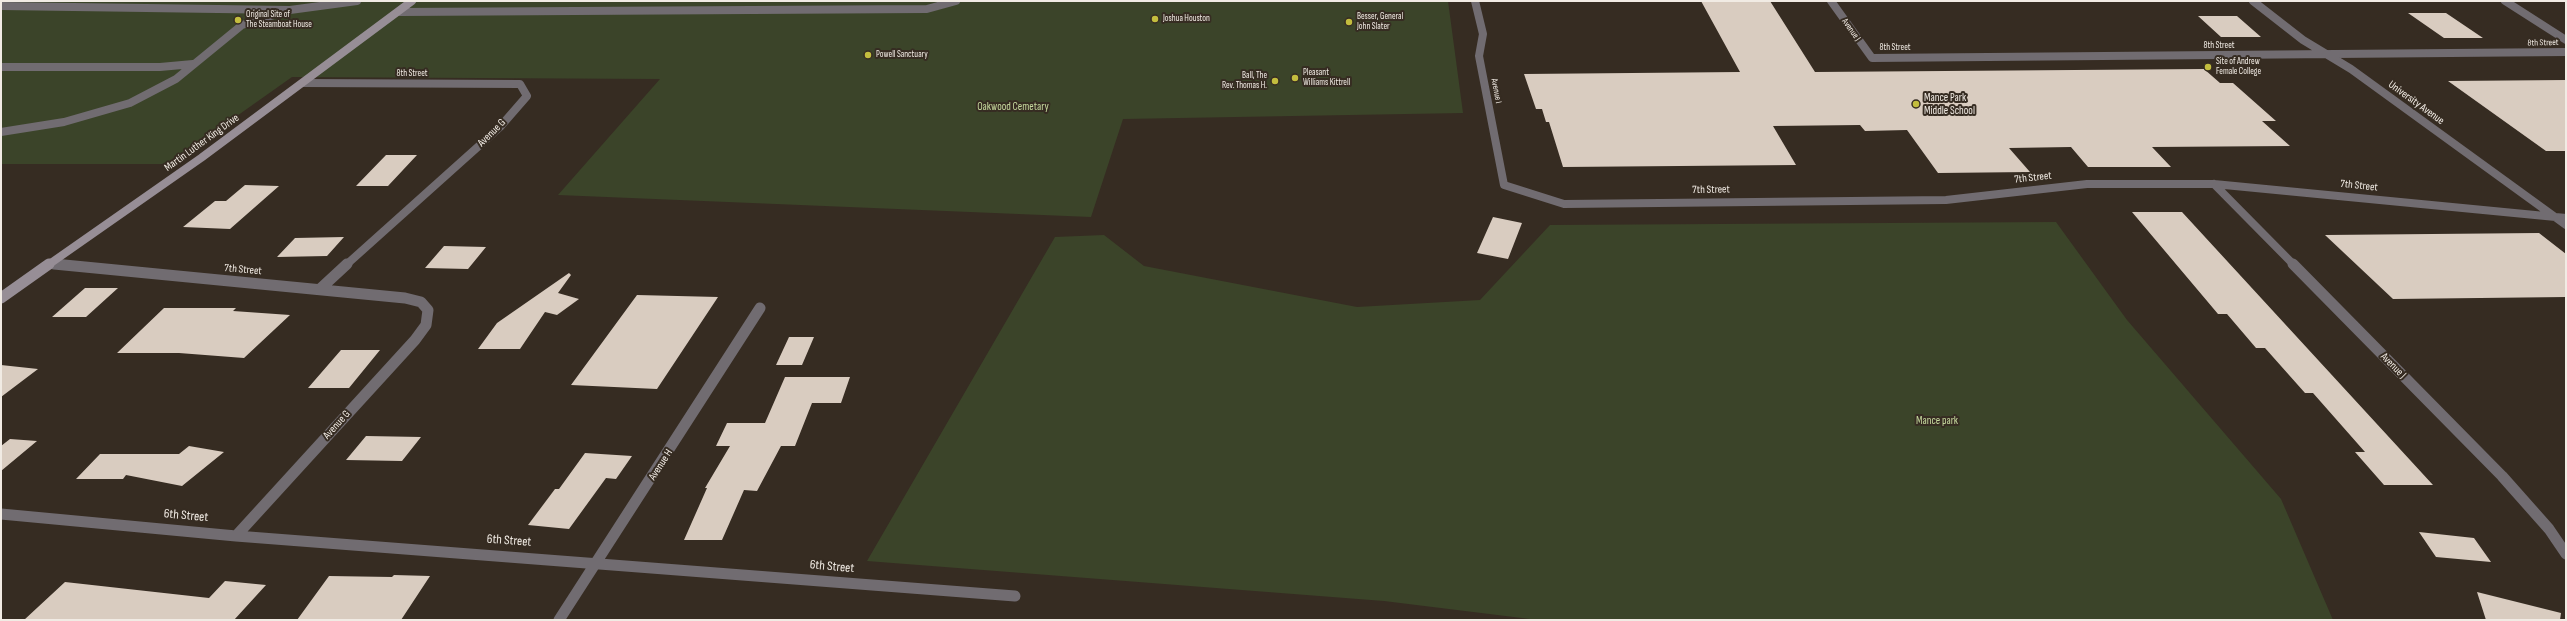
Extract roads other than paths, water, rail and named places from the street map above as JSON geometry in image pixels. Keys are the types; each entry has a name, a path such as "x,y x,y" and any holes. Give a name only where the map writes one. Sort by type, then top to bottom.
{"street":[{"path":"1,6 91,5 207,11 290,10 357,1"},
{"name":"Martin Luther King Drive","path":"1,298 51,264 304,83 400,12 412,1"},
{"path":"400,12 927,9 956,1"},
{"name":"Avenue I","path":"1475,1 1483,34 1479,56 1504,185"},
{"name":"Avenue J","path":"1831,1 1872,58"},
{"name":"University Avenue","path":"2253,1 2303,40 2351,69 2566,225"},
{"path":"2504,1 2566,40"},
{"path":"1,132 48,126 116,107 167,85 237,29 253,21 290,10"},
{"name":"8th Street","path":"1872,58 2566,52"},
{"path":"1,67 160,67 193,64"},
{"name":"8th Street","path":"304,83 520,84"},
{"name":"Avenue G","path":"320,289 500,127 527,96 520,84"},
{"name":"7th Street","path":"1504,185 1564,204 1946,200 2087,184 2214,184 2566,218"},
{"name":"Avenue J","path":"2214,184 2502,476 2549,529 2566,554"},
{"name":"7th Street","path":"51,264 406,298 421,302 428,310"},
{"name":"Avenue H","path":"559,620 598,563 760,308"},
{"name":"Avenue G","path":"236,536 415,340 426,325 428,310"},
{"name":"6th Street","path":"1,514 236,536 1015,596"}],"place":[{"name":"Joshua Houston","path":"1155,19"},
{"name":"Original Site of The Steamboat House","path":"238,20"},
{"name":"Besser, General John Slater","path":"1349,22"},
{"name":"Powell Sanctuary","path":"868,55"},
{"name":"Site of Andrew Female College","path":"2208,67"},
{"name":"Pleasant Williams Kittrell","path":"1295,78"},
{"name":"Ball, The Rev. Thomas H.","path":"1275,81"},
{"name":"Mance Park Middle School","path":"1916,104"}],"park label":[{"name":"Oakwood Cemetary","path":"1013,107"},
{"name":"Mance park","path":"1937,421"}]}
